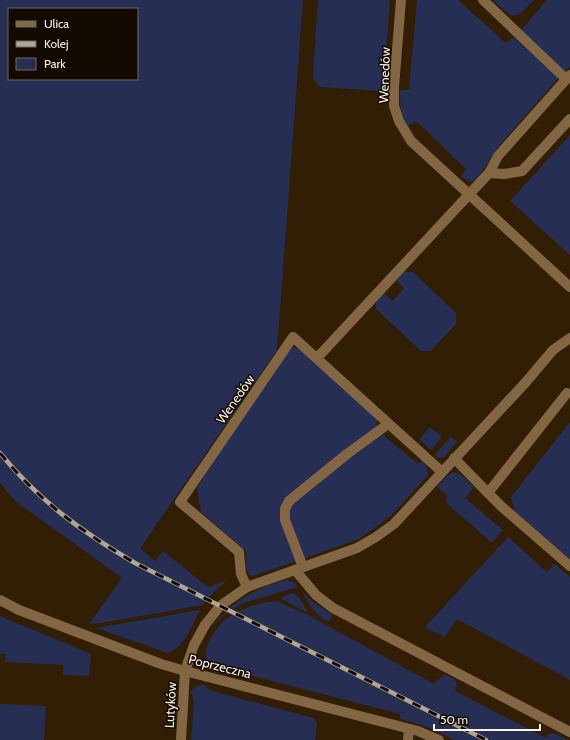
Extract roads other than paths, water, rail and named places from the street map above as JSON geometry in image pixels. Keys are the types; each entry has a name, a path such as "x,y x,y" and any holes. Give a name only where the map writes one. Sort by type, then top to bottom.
{"street":[{"name":"Wenedów","path":"401,0 394,88 394,106 399,121 411,141 570,286"},
{"path":"317,358 489,173 498,156 568,77 482,0"},
{"path":"489,173 504,174 522,171 570,119"},
{"name":"Wenedów","path":"247,587 241,574 239,552 180,502 293,337 442,472"},
{"path":"185,671 194,645 205,625 220,606 247,587 357,548 394,524 526,382 553,350 570,338"},
{"path":"488,492 569,393"},
{"path":"388,424 347,454 289,501 285,509 285,520 299,568 316,595 333,608 570,732"},
{"path":"454,458 517,520 570,566"},
{"name":"Poprzeczna","path":"0,600 20,610 185,671 428,734 439,740"},
{"name":"Lutyków","path":"181,740 185,671"},
{"path":"408,729 408,740"}],"railway":[{"path":"0,453 46,501 79,527 135,563 486,740"}]}
